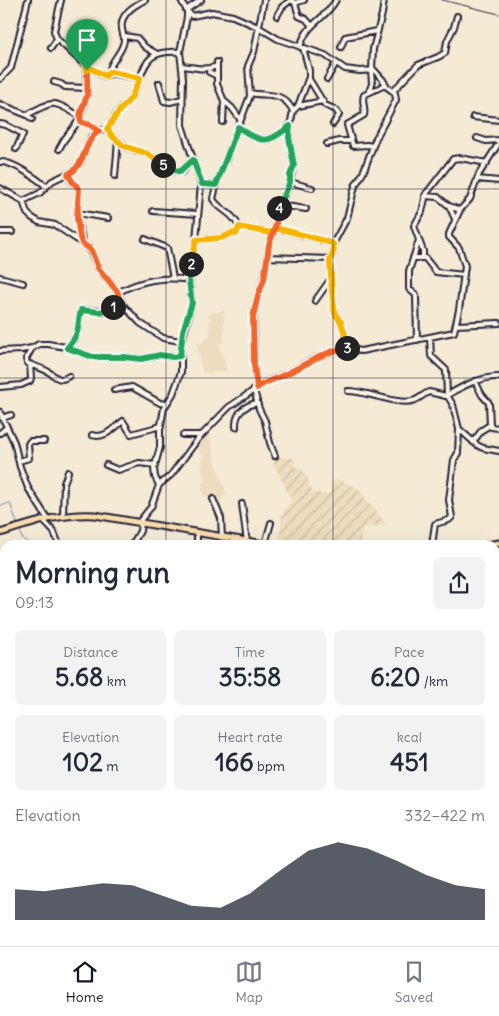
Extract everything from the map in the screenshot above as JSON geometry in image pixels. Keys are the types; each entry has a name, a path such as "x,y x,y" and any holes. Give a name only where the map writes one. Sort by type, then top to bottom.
{"main road":[{"path":"0,534 44,520 78,514 106,516 234,540"}],"street":[{"path":"0,79 11,68 28,0"},
{"path":"61,0 54,31 57,39 86,66 106,76 121,48 124,36 121,27 124,19 131,8 144,0"},
{"path":"159,485 155,477 155,464 160,448 161,426 166,404 173,394 181,372 181,341 192,303 189,280 190,267 196,240 202,184 182,125 182,66 180,52 186,27 186,11 181,0"},
{"path":"186,11 201,0"},
{"path":"264,0 254,52 248,66 250,94 216,185 213,200 230,213 239,227 272,233"},
{"path":"277,16 282,7 291,0 295,3 299,16 306,19 312,26"},
{"path":"295,3 304,0"},
{"path":"275,456 265,421 257,403 253,317 264,280 267,257 279,205 290,182 294,162 289,137 293,112 298,106 309,79 309,70 301,48 304,34 336,0"},
{"path":"373,146 354,147 347,125 364,115 363,98 372,84 373,49 384,0"},
{"path":"186,11 192,16 216,12 233,16 258,27 273,37 325,56 346,69 371,70 383,80 387,88 394,90 397,96 373,146 363,173 355,186 347,218 333,244 330,280 335,314 341,322 349,348"},
{"path":"394,90 418,64 445,53 447,41 457,16"},
{"path":"341,47 345,37 377,31"},
{"path":"124,36 137,38 145,47 157,54"},
{"path":"51,48 57,39"},
{"path":"23,201 36,196 52,181 78,167 90,139 99,131 107,129 131,98 144,65 152,56 180,52"},
{"path":"328,79 336,63"},
{"path":"182,66 208,69 217,64 217,84 224,101 223,122"},
{"path":"59,149 80,117 87,94 86,66"},
{"path":"109,72 140,78"},
{"path":"209,72 216,76"},
{"path":"309,79 326,106 336,110 339,115 339,118 332,124"},
{"path":"54,82 65,88 86,88"},
{"path":"159,83 164,101 170,102 182,99"},
{"path":"368,92 385,85"},
{"path":"250,94 277,95 287,102 293,112"},
{"path":"224,101 240,119"},
{"path":"298,106 323,101"},
{"path":"26,115 47,104 54,103 80,117 81,122 99,131"},
{"path":"0,104 32,119"},
{"path":"473,117 499,120"},
{"path":"0,132 2,125 6,125 23,134 16,149"},
{"path":"238,127 255,138 267,140 290,126"},
{"path":"107,129 118,141 128,148 148,154 169,169 178,172 184,170 193,160"},
{"path":"135,540 140,531 140,523 151,507 159,485 174,472 201,435 229,408 268,380 284,375 315,358 349,348 366,350 454,332 465,266 457,244 449,236 455,219 470,199 477,179 499,141 477,138"},
{"path":"115,176 118,141"},
{"path":"327,144 351,141"},
{"path":"464,275 435,272 423,257 423,251 414,226 422,212 425,196 452,159 460,158 487,163"},
{"path":"0,162 8,162 22,169 46,186"},
{"path":"68,174 79,189 77,223 82,243"},
{"path":"477,179 499,181"},
{"path":"290,182 312,188"},
{"path":"202,184 216,185"},
{"path":"0,188 23,201 27,213 36,221 55,225 91,250 98,268 117,293 121,303 149,330 167,339 181,341"},
{"path":"425,196 438,197 449,206 460,210"},
{"path":"279,205 306,208"},
{"path":"449,206 455,219"},
{"path":"153,211 198,214"},
{"path":"77,213 108,218"},
{"path":"196,240 221,238 232,233 236,234 239,227"},
{"path":"275,228 333,244"},
{"path":"0,232 12,232"},
{"path":"145,239 167,248 173,278"},
{"path":"417,340 416,295 409,290 408,282 419,240"},
{"path":"267,257 331,259"},
{"path":"413,258 423,257"},
{"path":"0,277 23,283"},
{"path":"117,293 136,283 147,280 173,278 189,280"},
{"path":"315,301 330,280"},
{"path":"67,348 77,335 80,326 81,310 104,311 121,303"},
{"path":"456,326 499,323"},
{"path":"430,337 431,356 446,370 448,395 458,429 458,453 454,460 449,500 452,517 449,520 435,524 433,540"},
{"path":"0,351 32,348 41,344 54,344 93,357 141,359 160,355 180,356"},
{"path":"32,348 26,362 46,370 58,379 62,380 69,376"},
{"path":"0,387 21,385 30,381 30,364"},
{"path":"348,391 408,402 418,400 429,392 448,395 462,386 475,381 499,377"},
{"path":"475,381 489,403 490,425"},
{"path":"114,390 132,387 160,403 166,404"},
{"path":"236,427 236,418 241,411 248,405 257,403"},
{"path":"0,412 14,442 18,461 28,488 44,520 54,532 57,540"},
{"path":"2,418 11,416"},
{"path":"92,435 97,437 104,435 123,422 131,434 161,426"},
{"path":"490,425 491,427 499,428"},
{"path":"472,442 482,430 490,425"},
{"path":"0,433 7,427"},
{"path":"458,429 472,442 483,448 499,451"},
{"path":"183,435 201,435"},
{"path":"18,461 28,458 28,444 30,441 44,440"},
{"path":"106,465 118,470 141,462 155,464"},
{"path":"63,516 64,483 68,472"},
{"path":"213,499 221,518 222,538"},
{"path":"242,504 247,540"},
{"path":"266,540 271,523"},
{"path":"197,533 197,540"}],"shaded area":[{"path":"224,311 224,342 219,345 227,371 203,373 196,343 201,343 210,335 209,313"},
{"path":"209,432 216,464 227,496 222,497 222,502 214,503 210,497 204,497 202,490 202,483 206,481 202,470 203,455 196,447 204,435"},
{"path":"276,457 295,458 294,466 301,469 307,476 314,493 330,493 332,481 340,480 360,490 385,523 384,525 363,528 361,540 279,540 283,512 292,501 274,464"}],"waterway":[{"path":"0,506 10,503 18,526"},
{"path":"20,530 22,538 25,540"}],"railway":[{"path":"442,0 499,14"}],"route":[{"path":"87,70 86,66 101,75 107,76 109,72 112,72 140,78 131,98 107,129 109,133 128,148 148,154 162,165 178,172 182,172 193,160 202,184 216,185 238,127 255,138 267,140 290,126 289,137 294,166 285,195 279,205 275,228 270,238 264,280 254,312 254,365 257,388 268,380 284,375 315,358 349,348 341,322 335,314 330,280 330,261 334,252 333,244 275,228 272,233 264,233 254,229 239,227 236,234 232,233 221,238 196,240 189,281 192,303 183,331 180,356 160,355 141,359 124,357 106,358 93,357 67,348 77,335 80,326 81,310 100,312 121,303 117,291 98,268 91,250 82,243 77,218 79,189 68,174 78,167 90,139 99,131 81,122 80,119 87,94 87,70"}]}
